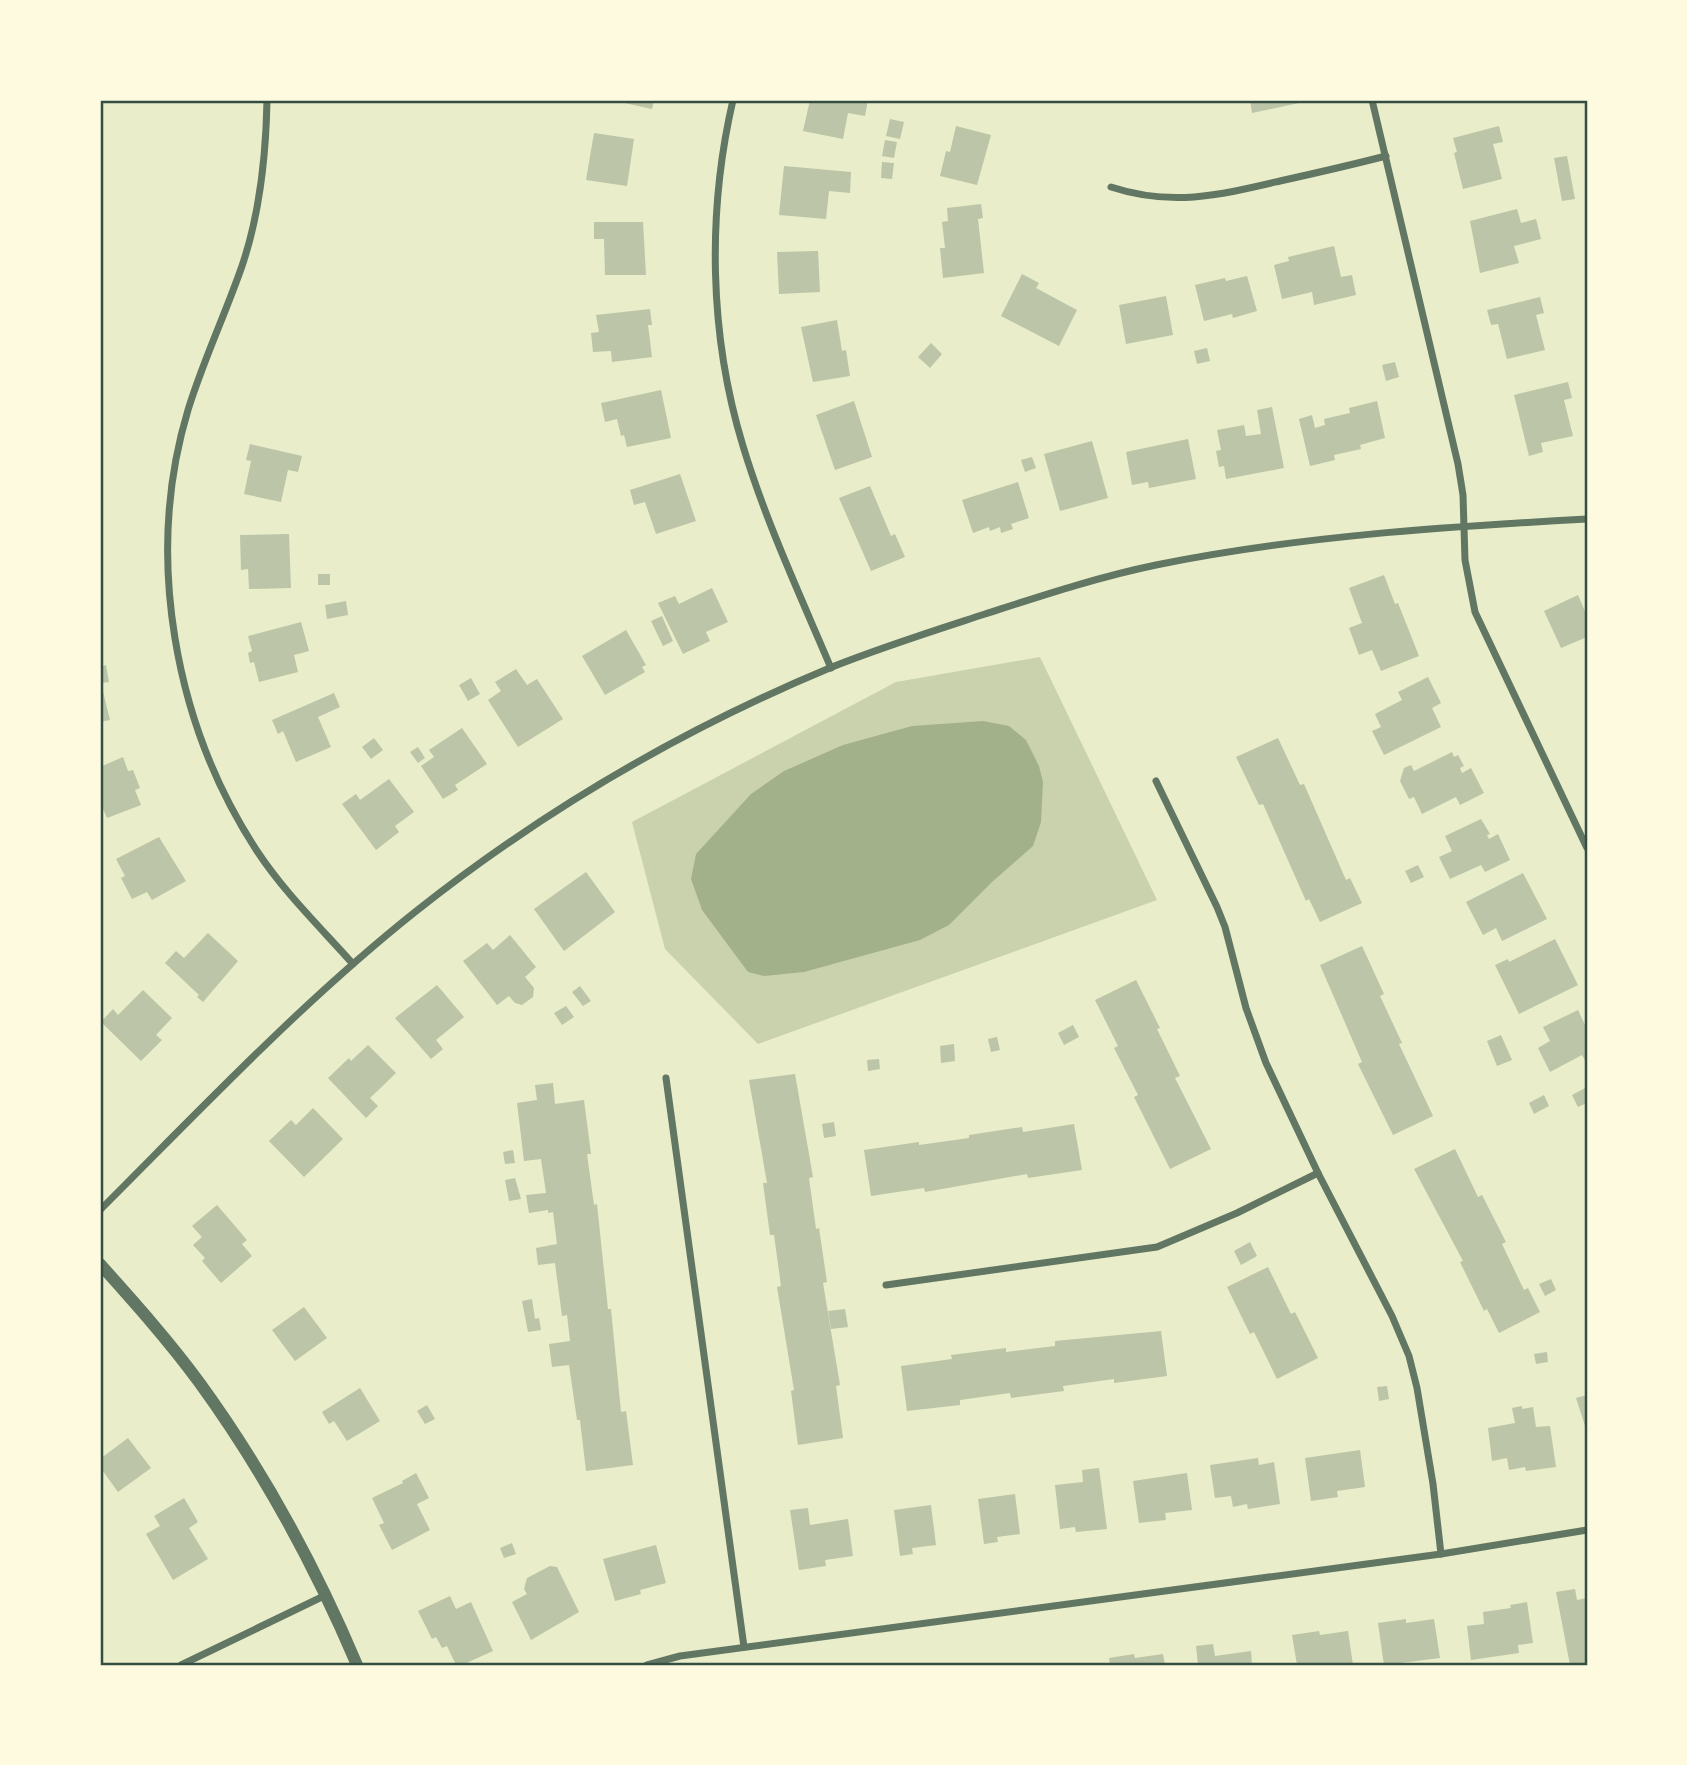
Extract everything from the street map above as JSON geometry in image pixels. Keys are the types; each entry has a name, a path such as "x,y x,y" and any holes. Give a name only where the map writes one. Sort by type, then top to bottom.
{"street":[{"path":"267,100 264,161 253,229 230,299 198,378 177,456 170,498 168,548 174,626 190,706 218,779 236,816 259,853 289,892 353,964"},
{"path":"733,100 718,186 716,220 716,292 725,367 742,444 762,501 831,668"},
{"path":"1373,100 1458,464 1465,560 1475,612 1587,848"},
{"path":"1111,187 1132,194 1192,199 1225,194 1386,156"},
{"path":"100,1210 311,1001 415,912 535,825 646,758 747,706 887,646 1092,580 1152,566 1264,547 1463,526 1587,519"},
{"path":"1156,780 1225,927 1253,1030 1266,1063 1318,1174 1392,1316 1409,1356 1433,1484 1441,1554"},
{"path":"666,1078 744,1647"},
{"path":"886,1285 1157,1247 1318,1174"},
{"path":"100,1264 198,1381 244,1447 326,1595 357,1665"},
{"path":"647,1665 680,1656 1441,1554 1587,1530"},
{"path":"181,1665 326,1595"}],"shaded area":[{"path":"1040,657 1157,900 758,1044 665,949 632,822 896,682"},
{"path":"983,721 1009,726 1026,740 1039,766 1043,782 1041,822 1033,846 949,925 920,940 804,972 764,976 748,972 702,910 691,879 696,854 751,794 784,771 843,745 912,726"}],"building":[{"path":"611,100 654,100 652,109"},
{"path":"810,100 868,100 865,116 848,113 843,139 803,131"},
{"path":"1250,100 1308,100 1308,101 1252,113"},
{"path":"890,119 904,122 900,139 886,136"},
{"path":"956,126 991,135 977,185 940,176 946,151 950,152"},
{"path":"1499,126 1503,142 1493,144 1502,179 1463,189 1453,138"},
{"path":"594,133 634,139 627,186 586,180"},
{"path":"885,140 897,142 894,158 882,156"},
{"path":"1567,156 1575,199 1562,201 1554,158"},
{"path":"882,162 894,163 892,179 881,178"},
{"path":"784,166 851,172 850,193 829,191 826,219 779,215"},
{"path":"981,204 983,218 978,219 984,273 943,278 940,248 945,248 942,222 948,221 947,208"},
{"path":"1517,209 1521,223 1536,219 1541,239 1514,246 1519,263 1480,273 1470,221"},
{"path":"594,222 643,222 646,275 605,275 604,239 594,239"},
{"path":"1334,246 1341,277 1352,275 1356,295 1314,305 1312,292 1282,299 1274,265 1289,261 1288,257"},
{"path":"818,251 820,292 779,294 777,252"},
{"path":"1022,274 1039,283 1036,288 1077,310 1059,346 1001,316"},
{"path":"1247,276 1257,311 1233,318 1232,314 1204,321 1195,285"},
{"path":"1166,296 1173,335 1126,344 1119,305"},
{"path":"1540,297 1544,313 1536,315 1545,350 1507,359 1498,324 1491,325 1487,310"},
{"path":"650,309 652,325 648,325 652,357 612,362 611,351 593,352 591,333 599,332 596,315"},
{"path":"837,320 842,351 846,350 850,376 813,382 801,327"},
{"path":"931,343 942,354 930,368 918,357"},
{"path":"1207,348 1210,361 1197,364 1194,351"},
{"path":"1395,362 1399,377 1386,381 1382,365"},
{"path":"1568,382 1572,398 1564,400 1573,436 1541,443 1543,452 1529,456 1514,395"},
{"path":"661,390 671,438 627,447 617,419 605,422 601,403"},
{"path":"854,401 872,457 835,470 816,415"},
{"path":"1377,401 1385,438 1360,445 1361,449 1334,455 1335,460 1310,466 1299,419 1312,415 1315,428 1325,425 1324,419 1350,413 1349,408"},
{"path":"1272,407 1284,468 1226,479 1224,466 1219,467 1216,451 1221,450 1217,430 1244,425 1246,436 1261,434 1257,410"},
{"path":"1188,439 1196,479 1149,488 1148,482 1132,485 1126,452"},
{"path":"1092,441 1108,498 1060,511 1044,454"},
{"path":"250,444 302,456 298,472 288,470 281,502 244,494 251,461 246,460"},
{"path":"1032,457 1036,468 1025,472 1021,460"},
{"path":"680,474 696,521 656,534 645,502 634,505 630,490"},
{"path":"1018,482 1029,518 1011,524 1013,529 1001,533 1000,527 990,531 989,527 973,533 962,500"},
{"path":"870,486 891,536 895,534 905,557 871,571 839,498"},
{"path":"289,534 291,588 249,589 248,569 241,570 240,535"},
{"path":"318,574 330,574 330,585 318,585"},
{"path":"1384,575 1419,656 1381,671 1372,650 1359,655 1349,628 1362,623 1349,588"},
{"path":"712,588 728,622 706,632 710,641 683,654 658,603 675,596 679,604"},
{"path":"1578,595 1587,616 1587,637 1561,648 1544,611"},
{"path":"346,601 348,615 327,619 325,605"},
{"path":"662,616 673,641 663,646 651,621"},
{"path":"301,622 309,651 294,655 298,672 259,682 254,662 250,663 248,653 252,651 248,636"},
{"path":"626,630 646,665 642,667 645,672 605,695 582,656"},
{"path":"106,665 109,682 101,683 110,720 100,722 100,667"},
{"path":"516,669 527,685 537,679 563,719 518,747 488,700 501,691 495,682"},
{"path":"1428,677 1441,703 1432,708 1441,727 1384,755 1372,731 1381,727 1375,714 1402,700 1398,692"},
{"path":"471,678 480,694 468,701 459,685"},
{"path":"334,693 340,707 318,717 331,747 296,762 283,731 278,734 272,720"},
{"path":"462,728 487,764 455,785 458,790 443,799 421,766 434,757 429,750"},
{"path":"374,738 383,750 371,759 362,747"},
{"path":"1278,738 1300,785 1304,784 1346,880 1350,878 1362,903 1320,922 1309,899 1306,901 1263,804 1259,805 1236,757"},
{"path":"418,747 425,758 418,763 410,752"},
{"path":"1452,752 1454,757 1458,755 1464,766 1460,768 1462,773 1471,768 1484,793 1460,805 1456,797 1422,814 1414,797 1409,799 1400,781 1404,768 1411,765 1414,771"},
{"path":"123,757 128,771 133,770 140,788 135,790 141,805 107,818 100,804 100,767"},
{"path":"389,779 414,812 395,826 399,832 376,850 342,804 356,794 360,800"},
{"path":"1481,819 1490,834 1487,835 1489,839 1498,834 1510,860 1485,872 1481,865 1450,879 1439,857 1452,851 1445,836"},
{"path":"159,837 186,881 152,900 147,892 132,899 121,878 125,876 116,859"},
{"path":"1418,865 1424,877 1411,883 1405,871"},
{"path":"586,872 615,912 564,951 534,909"},
{"path":"1523,873 1547,919 1502,941 1496,928 1483,935 1466,902"},
{"path":"208,933 238,961 203,1002 165,963 176,951 184,958"},
{"path":"510,935 536,967 525,977 534,988 533,997 522,1005 515,1003 509,996 497,1005 463,961 487,943 493,950"},
{"path":"1555,939 1578,985 1519,1014 1495,965 1508,959 1509,962"},
{"path":"1362,946 1384,994 1380,996 1402,1043 1399,1044 1433,1116 1393,1135 1358,1064 1362,1062 1320,965"},
{"path":"1136,980 1180,1076 1175,1078 1211,1149 1170,1169 1134,1097 1138,1095 1114,1048 1118,1046 1095,1000"},
{"path":"437,985 464,1017 436,1040 443,1049 431,1059 395,1018"},
{"path":"580,986 591,1001 583,1006 572,992"},
{"path":"143,990 172,1018 156,1035 162,1040 141,1061 101,1022 113,1009 118,1015"},
{"path":"566,1006 574,1017 562,1025 554,1013"},
{"path":"1578,1010 1587,1029 1587,1064 1582,1055 1550,1072 1538,1048 1550,1041 1543,1027"},
{"path":"1073,1025 1079,1037 1064,1045 1058,1033"},
{"path":"1501,1035 1512,1060 1497,1066 1487,1041"},
{"path":"997,1037 1000,1050 991,1052 988,1039"},
{"path":"954,1044 955,1061 941,1063 940,1046"},
{"path":"368,1045 396,1073 370,1098 378,1106 366,1118 328,1078"},
{"path":"879,1059 880,1069 868,1071 867,1060"},
{"path":"795,1074 813,1177 809,1178 816,1229 819,1228 827,1282 823,1283 840,1385 836,1386 843,1438 798,1445 791,1391 794,1390 777,1287 781,1286 774,1235 770,1235 763,1183 767,1183 749,1080"},
{"path":"553,1083 555,1104 584,1100 591,1154 587,1154 594,1205 597,1204 608,1309 611,1309 621,1412 626,1411 633,1465 586,1471 580,1420 577,1420 569,1365 552,1367 549,1344 570,1341 567,1315 562,1316 555,1263 538,1265 536,1248 557,1244 553,1212 548,1213 548,1210 529,1213 526,1195 546,1193 541,1159 524,1161 517,1103 537,1100 535,1085"},
{"path":"1587,1087 1587,1103 1578,1107 1572,1095"},
{"path":"1544,1095 1549,1106 1534,1114 1529,1103"},
{"path":"313,1108 343,1139 304,1177 269,1141 291,1120 296,1125"},
{"path":"834,1122 836,1136 824,1138 822,1124"},
{"path":"1074,1124 1082,1170 1028,1178 1027,1174 925,1192 924,1188 871,1196 864,1150 969,1138 969,1135 1022,1127 1023,1132"},
{"path":"1455,1149 1478,1197 1482,1195 1506,1242 1502,1244 1524,1290 1528,1288 1540,1312 1499,1333 1487,1309 1484,1311 1460,1262 1463,1261 1414,1169"},
{"path":"513,1150 515,1163 505,1164 503,1152"},
{"path":"515,1178 521,1199 509,1201 505,1180"},
{"path":"217,1205 247,1240 242,1244 252,1256 221,1283 202,1261 205,1258 193,1245 202,1237 192,1226"},
{"path":"1250,1242 1257,1256 1241,1265 1234,1251"},
{"path":"1268,1267 1291,1314 1295,1312 1318,1358 1277,1379 1254,1332 1250,1334 1227,1287"},
{"path":"1551,1279 1556,1290 1545,1296 1539,1284"},
{"path":"532,1299 535,1319 539,1318 541,1330 528,1332 522,1301"},
{"path":"304,1307 327,1338 295,1361 272,1330"},
{"path":"845,1309 848,1327 831,1329 828,1311"},
{"path":"1161,1331 1167,1376 1063,1386 1064,1391 1011,1398 1010,1393 960,1400 960,1405 907,1411 901,1366 952,1359 951,1355 1006,1348 1006,1352 1055,1346 1055,1341"},
{"path":"1547,1352 1548,1362 1536,1364 1534,1354"},
{"path":"1387,1386 1389,1399 1379,1401 1377,1387"},
{"path":"360,1388 380,1421 347,1441 334,1421 329,1424 322,1412"},
{"path":"1587,1395 1587,1432 1576,1398"},
{"path":"427,1405 435,1419 425,1424 417,1411"},
{"path":"1522,1406 1522,1409 1533,1407 1536,1427 1550,1426 1556,1467 1509,1470 1507,1458 1492,1461 1488,1428 1515,1423 1512,1408"},
{"path":"128,1438 151,1468 118,1492 100,1467 100,1459"},
{"path":"1360,1450 1365,1487 1337,1491 1338,1497 1311,1501 1305,1458"},
{"path":"1258,1458 1259,1465 1274,1462 1280,1504 1248,1509 1247,1504 1233,1507 1231,1496 1215,1498 1210,1465"},
{"path":"1099,1468 1107,1529 1076,1532 1075,1527 1060,1529 1055,1485 1083,1482 1082,1470"},
{"path":"416,1473 429,1498 417,1504 430,1530 392,1550 379,1525 384,1523 372,1498 403,1483 402,1481"},
{"path":"1187,1473 1192,1510 1165,1513 1166,1520 1139,1523 1133,1481"},
{"path":"1015,1494 1020,1534 997,1537 998,1542 984,1544 978,1499"},
{"path":"184,1498 198,1522 189,1528 208,1559 173,1580 146,1534 160,1526 154,1516"},
{"path":"931,1505 936,1545 912,1548 913,1554 900,1556 894,1510"},
{"path":"808,1508 810,1525 848,1519 853,1556 825,1560 826,1566 799,1570 790,1510"},
{"path":"512,1543 516,1554 504,1558 500,1548"},
{"path":"656,1545 666,1583 615,1601 603,1559"},
{"path":"550,1566 557,1567 579,1612 531,1640 512,1602 527,1594 524,1589 527,1578"},
{"path":"1575,1589 1577,1600 1587,1598 1587,1663 1570,1665 1556,1592"},
{"path":"450,1596 456,1609 471,1602 493,1651 462,1665 456,1665 447,1646 442,1648 436,1637 432,1639 418,1611"},
{"path":"1527,1602 1533,1643 1518,1645 1519,1653 1471,1660 1467,1626 1484,1624 1483,1612 1511,1608 1510,1605"},
{"path":"1406,1619 1406,1623 1434,1619 1440,1658 1384,1665 1378,1623"},
{"path":"1319,1631 1320,1635 1348,1631 1353,1665 1297,1665 1292,1635"},
{"path":"1213,1644 1215,1656 1251,1651 1252,1665 1198,1665 1196,1646"},
{"path":"1134,1654 1135,1658 1163,1654 1165,1665 1110,1665 1109,1658"}]}
